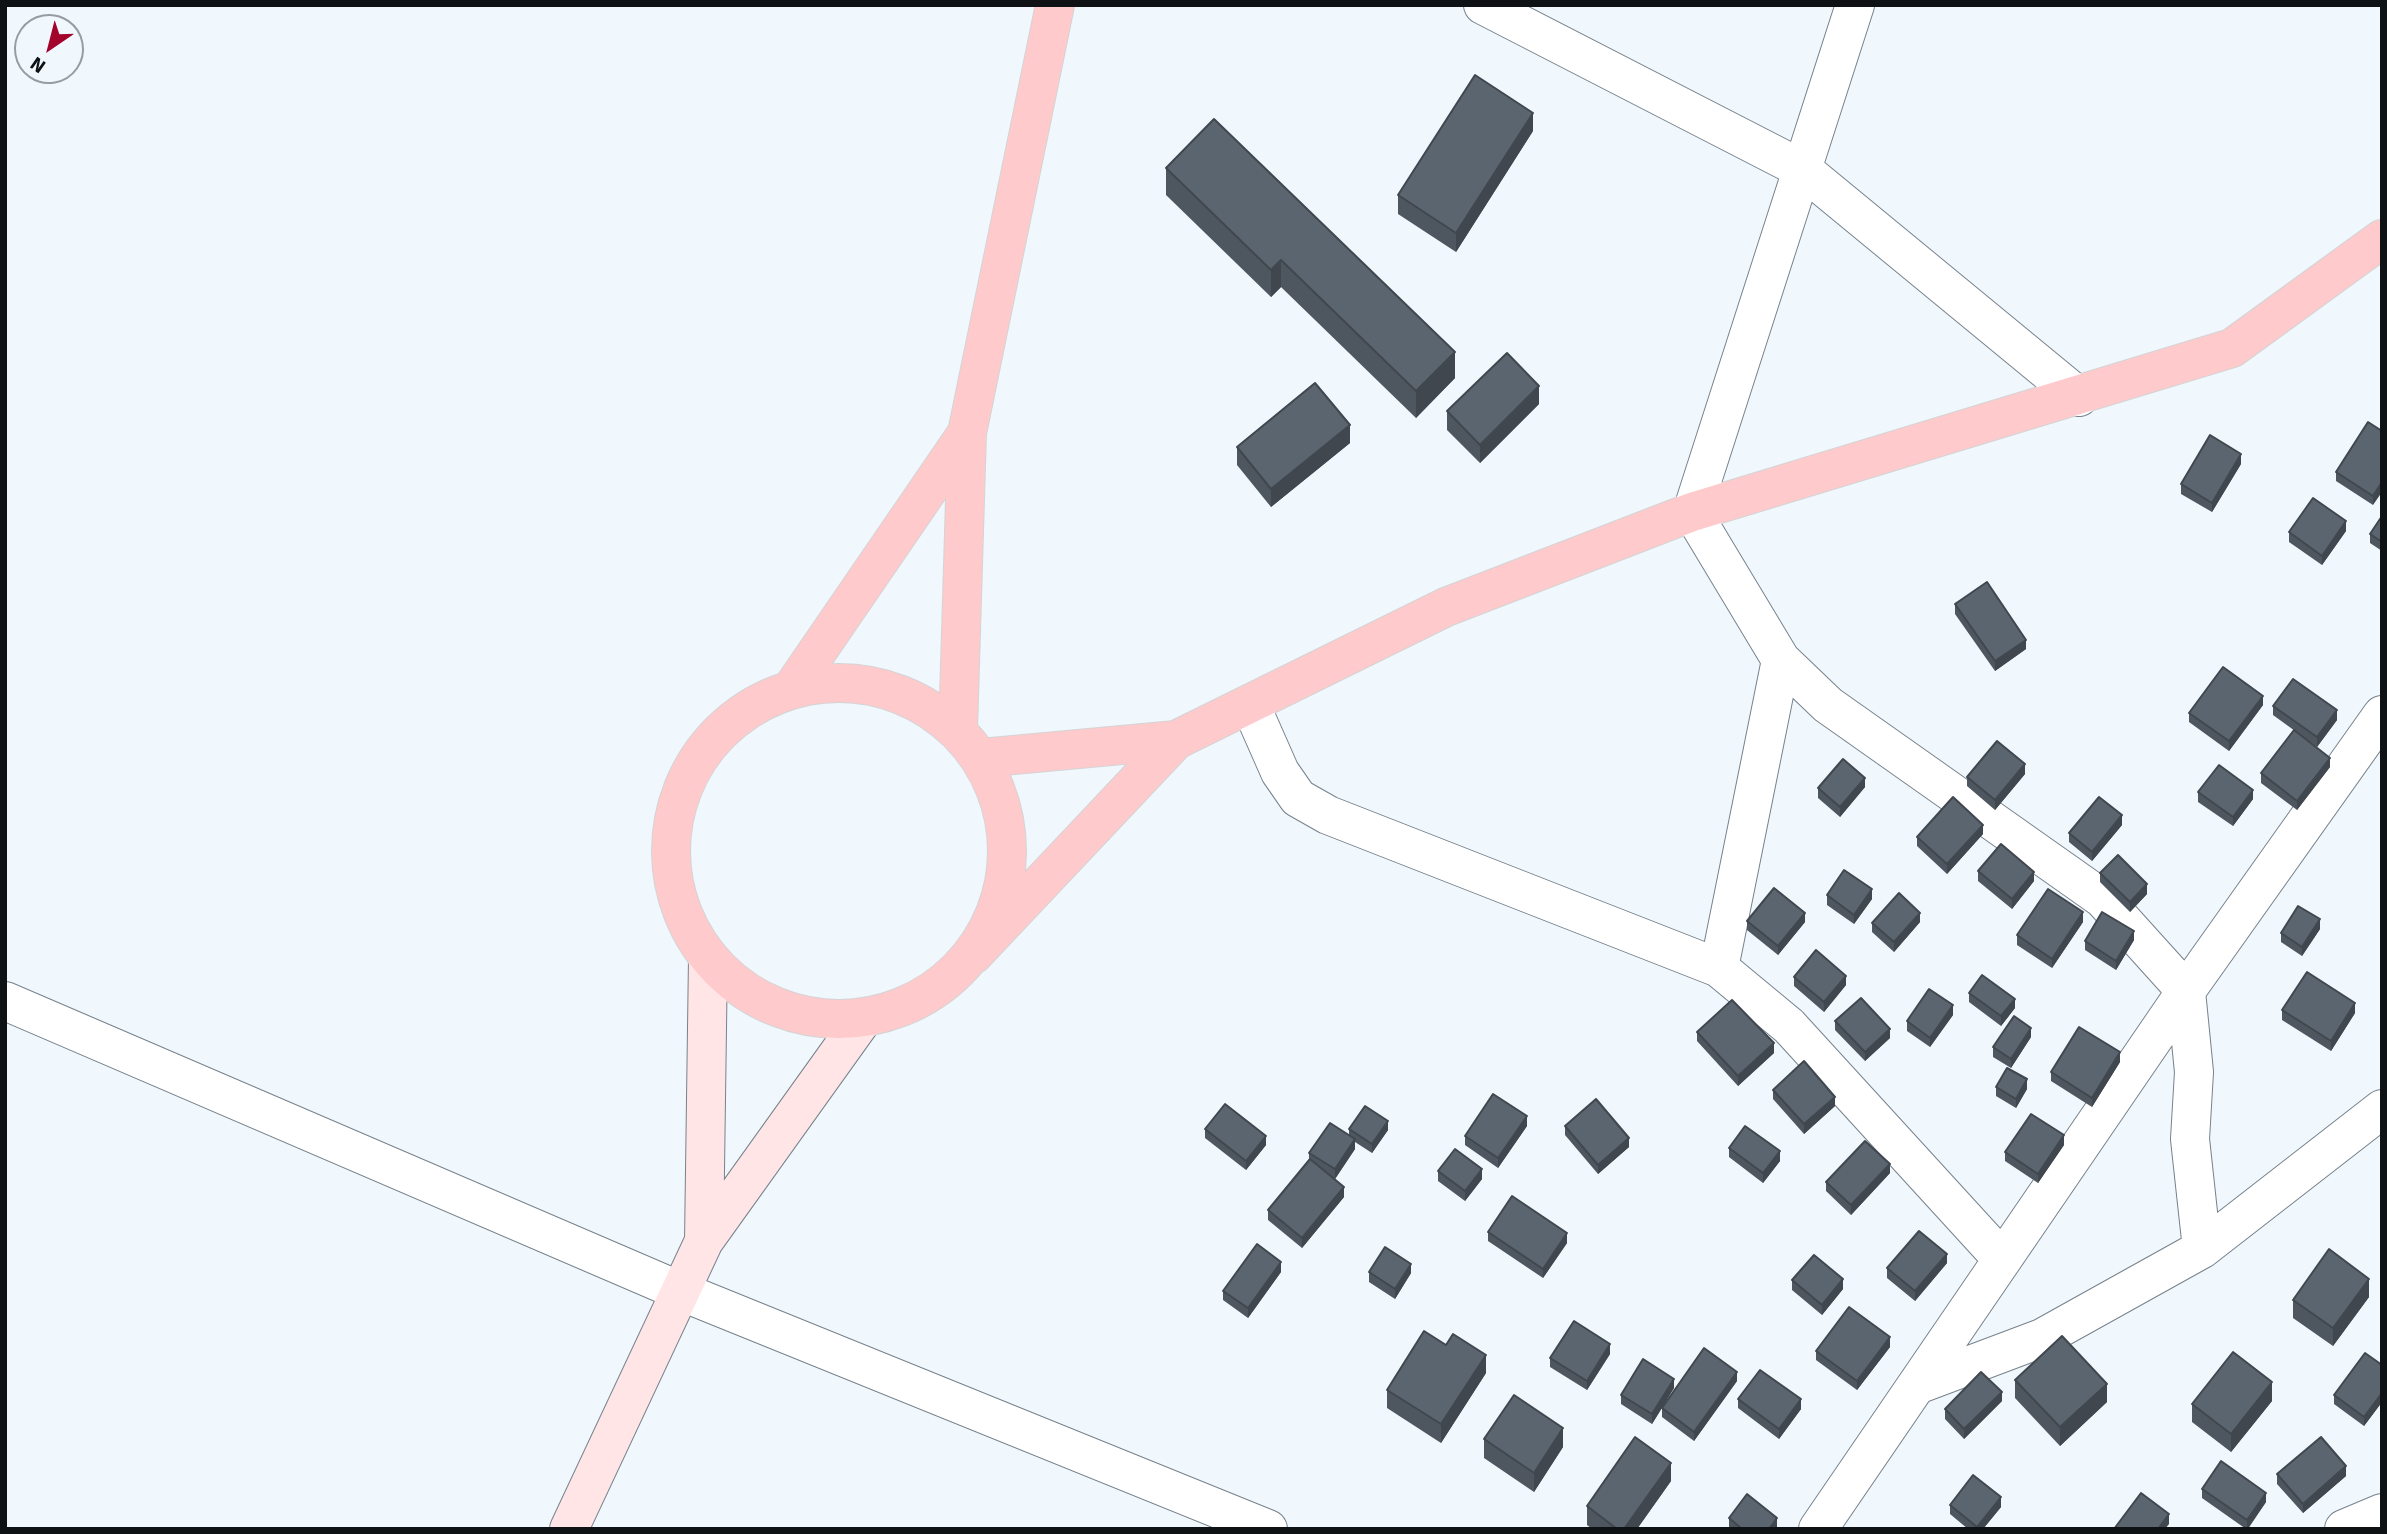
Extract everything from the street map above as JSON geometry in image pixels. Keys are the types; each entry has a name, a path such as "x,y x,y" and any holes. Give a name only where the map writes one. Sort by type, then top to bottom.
{"main road":[{"path":"970,745 967,433 1055,5"},
{"path":"973,955 998,910 1008,858 1002,806 970,745 910,697 852,682 793,687 734,717 690,768 670,831 676,899 708,957 739,987 778,1008 820,1019 863,1019 905,1007 942,986 973,955 1177,740 1446,607 1692,512 2079,397 2232,348 2382,239"},
{"path":"793,687 967,433"},
{"path":"970,745 1177,740"},
{"path":"704,1241 708,957"},
{"path":"569,1529 704,1241 863,1019"}],"street":[{"path":"1483,5 1802,169 2079,397"},
{"path":"1854,5 1692,512 1781,660 1828,705 2103,900 2186,991 2194,1072 2190,1139 2202,1250"},
{"path":"1719,968 1781,660"},
{"path":"1250,704 1280,772 1298,798 1328,815 1719,968 1789,1026 2002,1259"},
{"path":"1818,1529 2186,991 2382,715"},
{"path":"5,1001 680,1291 1268,1529"},
{"path":"1917,1385 2042,1338 2202,1250 2382,1109"},
{"path":"2344,1529 2382,1513"}],"building":[{"path":"1475,75 1533,113 1456,233 1398,195"},
{"path":"1214,119 1455,352 1416,391 1281,260 1271,270 1166,168"},
{"path":"1507,353 1539,386 1480,445 1447,411"},
{"path":"1315,383 1350,425 1271,489 1237,447"},
{"path":"2368,422 2382,431 2382,482 2373,496 2336,472"},
{"path":"2210,435 2241,454 2212,503 2181,484"},
{"path":"2313,498 2346,521 2322,556 2289,532"},
{"path":"2382,516 2382,542 2370,534"},
{"path":"1987,582 2026,640 1995,661 1955,604"},
{"path":"2223,667 2263,696 2229,741 2189,713"},
{"path":"2293,679 2337,710 2317,737 2273,706"},
{"path":"2294,730 2330,758 2297,801 2261,773"},
{"path":"1997,741 2025,764 1995,800 1967,777"},
{"path":"1843,759 1865,778 1840,807 1818,788"},
{"path":"2219,765 2253,790 2233,817 2198,792"},
{"path":"1953,797 1983,825 1947,864 1917,837"},
{"path":"2099,797 2122,815 2092,852 2069,833"},
{"path":"2001,844 2034,872 2012,899 1978,871"},
{"path":"2118,855 2147,884 2130,902 2100,873"},
{"path":"1844,870 1872,889 1854,915 1827,895"},
{"path":"1774,888 1805,913 1778,946 1747,921"},
{"path":"2048,889 2083,912 2052,959 2017,935"},
{"path":"1899,893 1920,913 1894,942 1872,923"},
{"path":"2298,906 2320,919 2302,947 2281,933"},
{"path":"2102,912 2134,931 2116,961 2085,941"},
{"path":"1816,950 1846,976 1824,1002 1794,977"},
{"path":"2307,972 2355,1003 2331,1041 2282,1010"},
{"path":"1982,975 2015,999 2001,1016 1969,993"},
{"path":"1929,989 1953,1005 1930,1038 1907,1021"},
{"path":"1861,998 1890,1029 1865,1052 1835,1021"},
{"path":"1732,1000 1774,1043 1738,1076 1697,1032"},
{"path":"2014,1016 2031,1028 2011,1059 1993,1047"},
{"path":"2079,1027 2120,1052 2092,1098 2051,1072"},
{"path":"1804,1061 1835,1097 1804,1124 1773,1090"},
{"path":"2007,1068 2027,1079 2016,1099 1996,1087"},
{"path":"1493,1094 1527,1116 1498,1158 1465,1136"},
{"path":"1596,1099 1629,1138 1598,1165 1565,1126"},
{"path":"1225,1104 1266,1136 1246,1161 1205,1129"},
{"path":"1365,1106 1388,1121 1372,1144 1349,1129"},
{"path":"2031,1114 2064,1135 2038,1174 2005,1152"},
{"path":"1330,1123 1355,1139 1335,1169 1309,1153"},
{"path":"1745,1126 1780,1151 1763,1173 1729,1148"},
{"path":"1865,1141 1890,1164 1851,1205 1826,1182"},
{"path":"1455,1149 1482,1169 1465,1191 1438,1171"},
{"path":"1310,1159 1344,1187 1302,1238 1268,1210"},
{"path":"1512,1196 1567,1233 1543,1269 1488,1232"},
{"path":"1919,1231 1947,1254 1915,1291 1887,1268"},
{"path":"1257,1244 1281,1262 1248,1308 1223,1291"},
{"path":"1385,1247 1411,1264 1395,1289 1369,1272"},
{"path":"2329,1249 2369,1279 2333,1328 2293,1300"},
{"path":"1814,1255 1843,1279 1822,1305 1792,1280"},
{"path":"1849,1307 1890,1337 1857,1381 1816,1351"},
{"path":"1574,1321 1610,1344 1587,1381 1550,1358"},
{"path":"1424,1331 1446,1345 1453,1334 1486,1355 1441,1424 1387,1390"},
{"path":"2062,1336 2107,1384 2060,1427 2015,1380"},
{"path":"1704,1348 1737,1372 1694,1432 1662,1408"},
{"path":"2233,1352 2272,1382 2231,1434 2192,1404"},
{"path":"2365,1353 2382,1365 2382,1393 2364,1417 2334,1395"},
{"path":"1643,1359 1674,1379 1652,1414 1621,1395"},
{"path":"1760,1370 1801,1399 1779,1429 1738,1399"},
{"path":"1981,1372 2002,1392 1964,1429 1945,1409"},
{"path":"1514,1395 1563,1428 1534,1473 1484,1439"},
{"path":"1635,1437 1671,1463 1624,1529 1617,1529 1587,1506"},
{"path":"2321,1437 2346,1466 2303,1504 2277,1474"},
{"path":"2221,1461 2266,1493 2247,1520 2202,1489"},
{"path":"1973,1475 2001,1497 1977,1527 1950,1505"},
{"path":"2141,1493 2169,1514 2158,1529 2114,1529"},
{"path":"1747,1494 1777,1518 1769,1529 1742,1529 1729,1518"}]}
